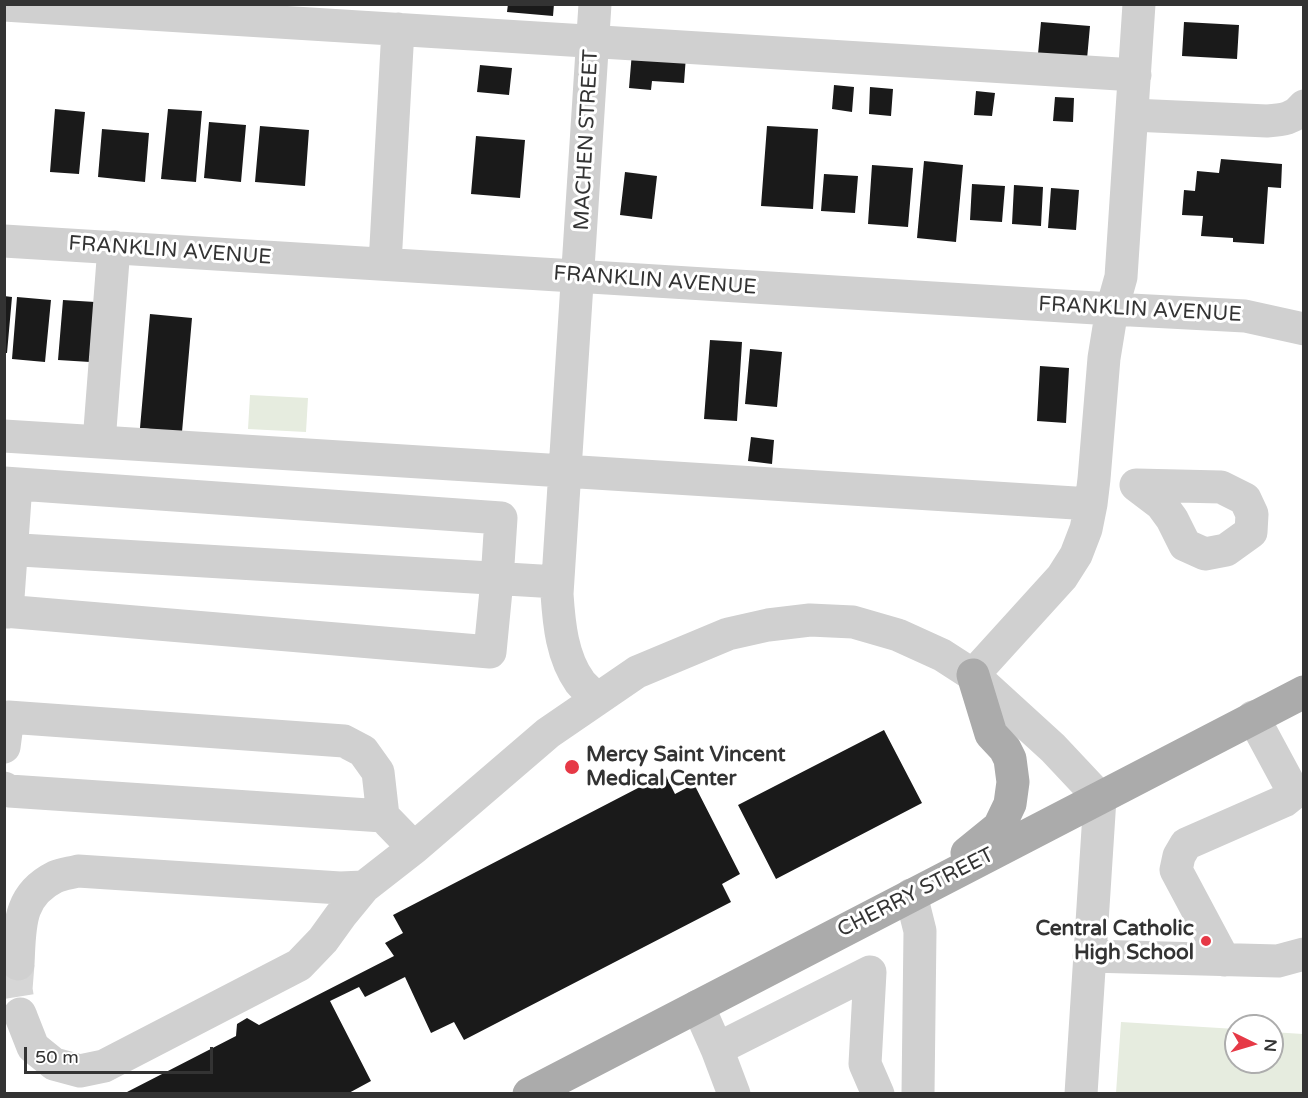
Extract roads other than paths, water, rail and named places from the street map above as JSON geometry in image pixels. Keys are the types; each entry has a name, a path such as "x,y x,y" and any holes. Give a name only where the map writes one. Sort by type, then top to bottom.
{"main road":[{"path":"914,894 999,827 1010,804 1013,782 1010,759 992,734 974,675"},
{"name":"CHERRY STREET","path":"529,1094 1304,692"}],"street":[{"path":"4,4 1135,75"},
{"name":"MACHEN STREET","path":"595,4 557,594 567,655 580,682 597,699"},
{"path":"974,675 1062,577 1076,555 1086,529 1093,491 1104,358 1112,309 1121,277 1139,4"},
{"path":"386,264 398,29"},
{"path":"1132,115 1267,121 1285,120 1299,112 1304,106"},
{"name":"FRANKLIN AVENUE","path":"4,241 1245,316 1304,329"},
{"path":"99,442 114,247"},
{"path":"4,436 565,471 1093,491 1136,485 1221,487 1245,499 1252,514 1251,532 1226,550 1205,554 1185,544 1161,504 1136,485"},
{"path":"10,483 501,519 490,652 6,611 10,483"},
{"path":"8,549 557,582"},
{"path":"20,1014 33,1047 54,1064 80,1071 104,1065 299,965 364,887 414,848 548,733 637,672 728,634 768,624 810,620 853,622 898,635 942,655 974,675 1053,748 1100,798 1081,1094"},
{"path":"4,747 8,717 344,741 363,751 378,772 383,816 414,848"},
{"path":"1224,960 1176,870 1179,856 1186,844 1284,801 1298,790 1253,717"},
{"path":"4,788 9,791 36,793 383,816"},
{"path":"18,964 20,935 14,903 56,876 78,871 340,888 364,887"},
{"path":"914,894 920,931 918,1094"},
{"path":"1089,956 1278,961 1304,954"},
{"path":"717,1049 870,972 865,1064 878,1094"},
{"path":"698,1006 734,1094"}],"tunnel":[{"path":"18,964 16,989 20,1014"}],"place":[{"name":"Mercy Saint Vincent Medical Center","path":"572,767"},
{"name":"Central Catholic High School","path":"1206,941"}]}
